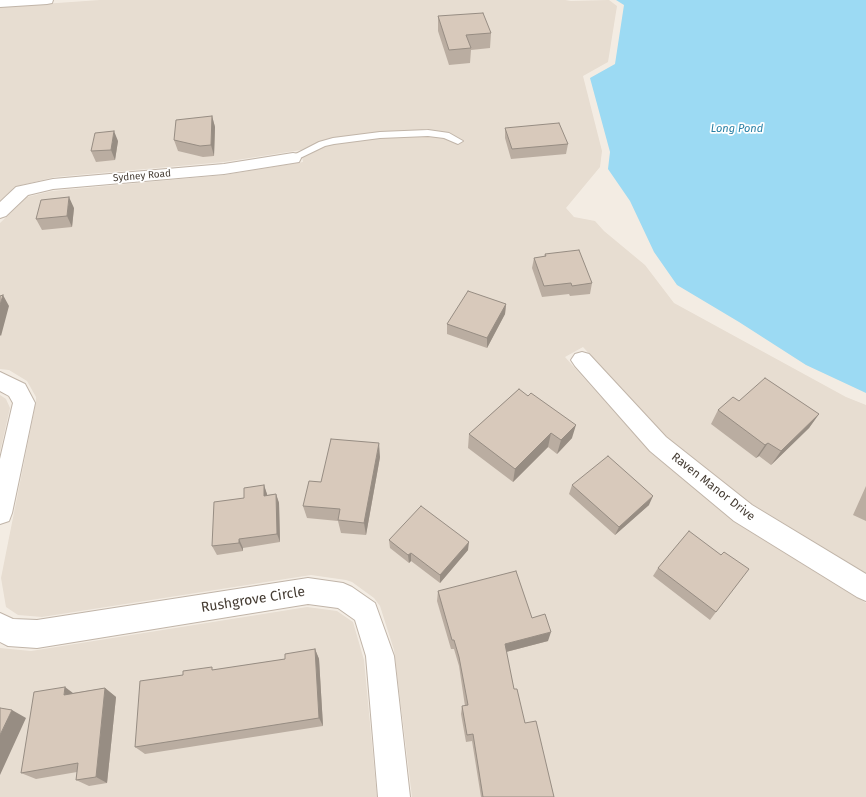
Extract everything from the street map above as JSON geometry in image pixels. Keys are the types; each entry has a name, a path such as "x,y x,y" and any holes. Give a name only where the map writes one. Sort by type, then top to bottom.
{"street":[{"path":"9,2 47,0"},
{"name":"Sydney Road","path":"0,212 22,191 53,184 224,169 293,158"},
{"name":"Raven Manor Drive","path":"582,360 658,444 744,513 866,588"},
{"path":"0,380 17,390 24,404 0,513"},
{"name":"Rushgrove Circle","path":"0,626 8,632 38,634 308,591 343,596 366,612 380,656 394,797"}],"lane":[{"path":"293,158 322,144 333,141 380,135 428,133 446,135 458,140"}],"shaded area":[{"path":"100,0 609,0 617,6 608,62 583,76 602,151 600,167 566,208 574,217 595,221 604,231 645,265 674,303 846,397 866,405 866,574 749,503 666,437 583,347 565,357 650,452 738,524 866,603 866,797 412,797 394,650 380,606 374,598 352,582 346,580 311,575 42,617 18,615 6,607 1,578 36,397 27,381 9,370 0,369 0,223 27,197 52,191 224,175 303,162 301,150 224,162 55,177 22,185 0,202 0,7"},
{"path":"0,395 6,399 10,408 0,452"},
{"path":"307,607 337,611 353,622 364,660 377,797 0,797 0,648 31,651"}],"water":[{"name":"Long Pond","path":"616,0 866,0 866,393 806,365 739,322 677,285 654,252 630,201 608,169 610,152 590,78 615,64 624,5"}],"building":[{"path":"483,13 491,33 466,35 471,48 449,50 438,16"},
{"path":"212,116 211,145 200,146 174,140 176,120"},
{"path":"559,123 568,144 512,149 505,128"},
{"path":"114,131 111,150 91,151 95,133"},
{"path":"69,197 67,216 36,219 41,200"},
{"path":"579,250 592,283 572,286 571,283 544,286 534,258 546,256 545,254"},
{"path":"468,291 506,304 487,338 447,324"},
{"path":"3,295 0,305 0,296"},
{"path":"765,378 819,414 781,451 768,443 765,445 718,410 733,397 739,401"},
{"path":"519,389 528,396 531,393 576,425 561,440 551,433 515,469 469,434"},
{"path":"331,439 379,443 364,523 338,520 340,509 303,506 309,481 321,482"},
{"path":"608,456 653,496 619,527 572,485"},
{"path":"264,485 264,496 276,494 277,534 239,539 239,543 212,546 214,502 244,498 244,488"},
{"path":"421,506 469,542 440,575 411,553 408,555 389,540"},
{"path":"689,531 721,555 724,552 749,569 716,612 658,568"},
{"path":"516,571 532,618 545,614 551,632 505,644 514,689 517,689 525,723 536,721 554,797 483,797 473,734 467,735 462,706 468,705 459,657 454,640 452,640 438,591"},
{"path":"315,649 319,718 135,747 140,681 183,675 183,671 212,667 212,670 285,659 285,654"},
{"path":"65,687 64,695 105,688 96,777 76,780 78,763 21,773 34,692"},
{"path":"0,708 12,710 0,735"}]}
